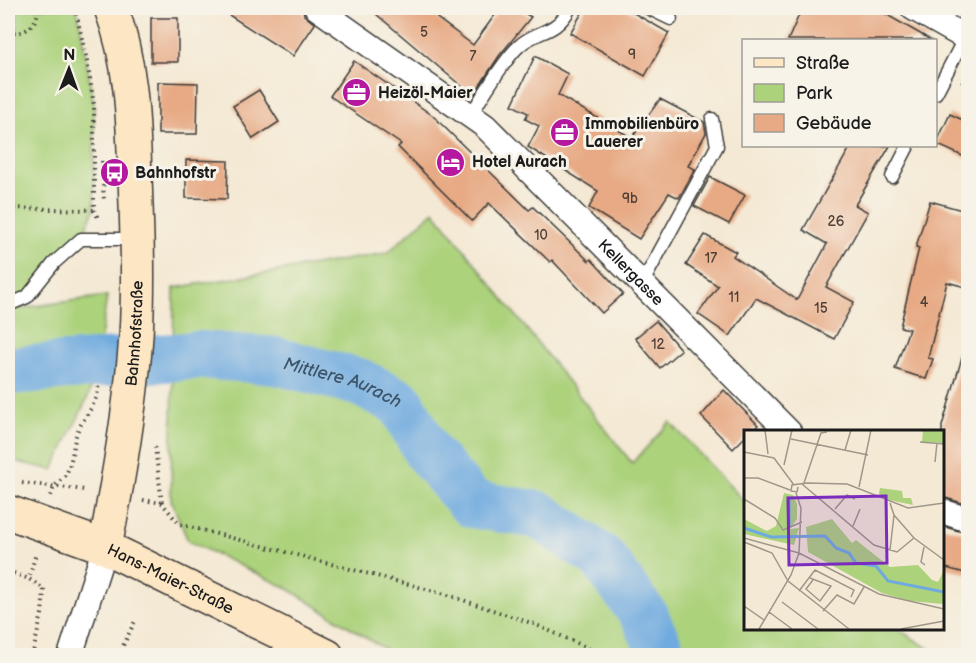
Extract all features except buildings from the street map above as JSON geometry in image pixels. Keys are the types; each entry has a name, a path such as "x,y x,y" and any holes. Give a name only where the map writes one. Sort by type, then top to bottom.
{"street":[{"name":"Bahnhofstraße","path":"70,656 105,547 123,455 112,404 136,336 137,272 122,238 133,97 123,46 111,8"},
{"name":"Kellergasse","path":"317,8 484,126 787,430"},
{"path":"913,8 967,38"},
{"name":"Hans-Maier-Straße","path":"12,497 44,525 105,547 327,656"},
{"path":"943,511 969,520"}],"lane":[{"path":"470,116 519,45 551,30 565,18 570,8"},
{"path":"648,8 671,19"},
{"path":"937,91 967,38"},
{"path":"642,284 717,146 712,119"},
{"path":"892,177 907,147"},
{"path":"8,305 27,297 54,262 81,239 122,238"}],"path":[{"path":"8,33 21,32 33,26 38,16 38,8"},
{"path":"8,208 94,210 94,105 75,8"},
{"path":"103,156 122,238"},
{"path":"12,497 37,486 54,484 64,476 79,429 112,404"},
{"path":"155,445 162,503 179,525 445,594 534,624 606,656"},
{"path":"29,579 54,484"},
{"path":"115,495 162,503"},
{"path":"8,571 29,579 44,589 41,603 42,614 32,656"},
{"path":"118,656 135,621"}],"green space":[{"path":"8,8 75,8 78,13 94,105 94,210 81,239 27,297 8,305"},
{"path":"434,211 632,463 670,422 744,501 744,630 900,630 939,655 394,655 287,588 188,541 171,500 174,288 387,253"},
{"path":"107,296 97,365 88,397 53,470 8,460 8,310"}],"waterway":[{"path":"8,59 13,52 14,10"},
{"path":"8,226 8,282"},
{"name":"Mittlere Aurach","path":"8,371 200,355 276,361 359,382 401,403 427,452 472,504 539,515 602,558 645,617 663,656"}],"place":[{"name":"Heizöl-Maier","path":"357,93"},
{"name":"Immobilienbüro Lauerer","path":"564,133"},
{"name":"Hotel Aurach","path":"451,162"},
{"name":"Bahnhofstr","path":"114,173"}]}
